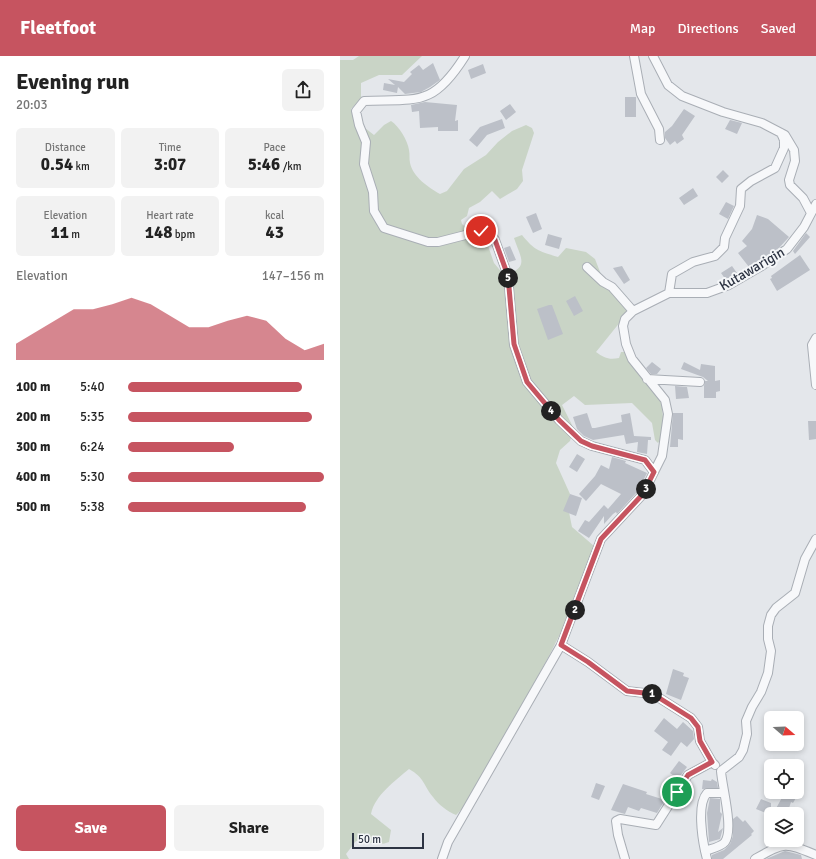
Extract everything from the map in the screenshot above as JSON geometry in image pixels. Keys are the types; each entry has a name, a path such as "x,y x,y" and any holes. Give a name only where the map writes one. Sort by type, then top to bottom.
{"street":[{"path":"465,56 443,86 428,96 416,100 364,101 356,111 358,125 366,142 364,164 373,192 374,211 384,228 428,242 438,242 481,231 490,234 495,240 508,276 514,344 527,382 559,420 581,441 592,446 645,460 654,472"},
{"path":"634,56 641,94 658,129 660,140"},
{"path":"653,56 668,85 682,96 723,112 762,123 780,131 790,142 794,150 795,161 789,180 790,185 802,198 811,213"},
{"path":"669,293 672,274 693,262 715,256 724,247 725,238 740,206 741,188 751,181 774,170 778,162 785,142 780,131"},
{"name":"Kutawarigin","path":"633,311 669,293 707,293 729,285 787,250 816,204"},
{"path":"442,859 448,842 561,645 601,539 643,494 662,456 668,414 665,400 659,390 647,380 632,359 626,344 623,326 625,319 633,311 612,287 603,282 587,267"},
{"path":"816,338 812,345 816,385"},
{"path":"647,380 700,382"},
{"path":"721,771 735,761 743,750 747,734 746,722 752,707 761,692 768,673 771,651 768,639 768,626 771,615 776,608 795,593 805,559 816,539"},
{"path":"561,645 588,662 627,691 653,694 691,718 698,727 700,741 712,762 721,771 728,821 726,838 722,844 705,851"},
{"path":"625,859 615,825 616,821 620,819 656,825 688,775 712,762"},
{"path":"707,859 702,832 703,800 707,793 724,793"},
{"path":"755,859 782,845 788,844 816,855"}],"green space":[{"path":"359,56 422,56 402,75 379,75 361,83 361,98 351,109 365,128 374,135 384,125 391,121 394,123 407,142 410,163 414,173 426,185 440,194 447,191 464,169 486,155 498,142 512,131 526,125 532,128 534,133 522,170 523,181 517,189 500,199 492,191 480,202 469,208 467,216 461,220 462,224 476,236 486,240 494,263 504,275 518,269 521,265 521,256 514,238 522,235 538,250 558,257 566,248 586,252 595,259 602,277 629,311 596,352 604,357 612,359 619,358 621,352 625,352 661,400 663,417 661,439 658,443 655,440 652,423 632,403 585,405 574,396 562,405 574,429 570,441 560,450 556,463 570,494 568,507 572,527 594,546 566,622 549,656 466,805 456,815 449,812 438,803 418,775 409,769 381,795 373,807 371,814 391,830 389,842 376,844 365,841 356,841 346,854 349,859 340,859 340,60 353,60"}],"building":[{"path":"433,63 440,80 421,92 405,94 398,87 397,93 383,90 384,83 395,85 388,79 404,82 412,74 410,72 419,65 423,70"},
{"path":"483,64 486,73 471,79 468,70"},
{"path":"625,97 636,97 636,117 625,117"},
{"path":"425,102 457,105 455,121 458,120 458,131 438,131 438,127 420,128 419,111 412,112 411,105"},
{"path":"510,104 516,112 506,120 500,111"},
{"path":"684,109 695,116 682,135 684,139 677,144 675,141 670,145 665,138 665,132 672,126"},
{"path":"502,119 505,128 487,135 477,147 469,140 480,127"},
{"path":"730,120 742,123 737,134 725,129"},
{"path":"723,170 729,176 722,183 716,177"},
{"path":"693,188 698,196 684,205 679,198"},
{"path":"726,202 734,206 728,219 719,214"},
{"path":"536,213 542,229 533,233 526,217"},
{"path":"757,215 768,219 789,237 778,249 749,267 738,253 747,246 742,241 752,229"},
{"path":"806,233 810,237 795,254 793,251"},
{"path":"548,234 562,238 559,249 545,245"},
{"path":"510,246 516,260 509,262 504,248"},
{"path":"800,255 810,270 777,291 770,279 772,278 771,276"},
{"path":"622,266 630,280 624,284 613,268"},
{"path":"732,266 737,273 726,280 721,273"},
{"path":"575,296 583,311 574,316 566,301"},
{"path":"552,305 563,334 548,340 537,309"},
{"path":"652,362 661,369 657,374 651,374 646,368"},
{"path":"684,362 700,370 701,364 715,366 715,381 720,380 720,391 716,392 716,398 704,398 705,381 708,381 703,377 681,369"},
{"path":"675,386 687,387 689,398 676,399"},
{"path":"587,413 592,428 595,428 622,422 621,415 630,413 634,436 651,437 651,440 648,440 647,454 637,452 638,442 626,444 624,435 593,440 584,436 577,429 573,417"},
{"path":"673,413 683,413 683,440 678,439 678,447 670,447"},
{"path":"808,421 816,421 816,439 809,440"},
{"path":"577,454 585,459 577,472 569,467"},
{"path":"612,457 626,461 625,463 647,473 638,491 617,514 616,512 613,514 604,524 604,516 589,538 578,531 585,520 589,522 604,505 608,509 621,494 601,484 586,501 579,494 595,476 601,465 609,469"},
{"path":"570,494 582,498 576,516 563,511"},
{"path":"673,669 684,673 683,676 689,678 681,700 666,694"},
{"path":"664,718 677,729 683,722 693,731 694,739 687,747 681,742 671,756 662,750 668,742 654,731"},
{"path":"679,761 687,767 678,779 670,773"},
{"path":"712,779 717,782 718,788 702,789 703,780 711,781"},
{"path":"596,783 605,786 599,800 591,797"},
{"path":"623,784 665,800 657,813 641,808 639,811 628,807 625,814 611,810"},
{"path":"710,798 720,799 720,812 722,814 718,832 723,828 720,839 709,842 707,813"},
{"path":"761,799 771,803 771,807 764,807 764,812 756,809"},
{"path":"781,799 795,799 793,803 791,802 789,807 777,807"},
{"path":"737,816 743,822 745,820 754,831 751,834 752,835 723,859 712,859 712,855 724,850 730,844 733,836 733,819"},
{"path":"785,851 801,855 802,859 766,859"}],"route":[{"path":"481,231 490,234 495,240 499,255 508,276 514,344 527,382 559,420 581,441 592,446 645,460 654,472 643,494 601,539 561,645 588,662 627,691 653,694 691,718 698,727 700,741 712,762 688,775 677,792"}]}
